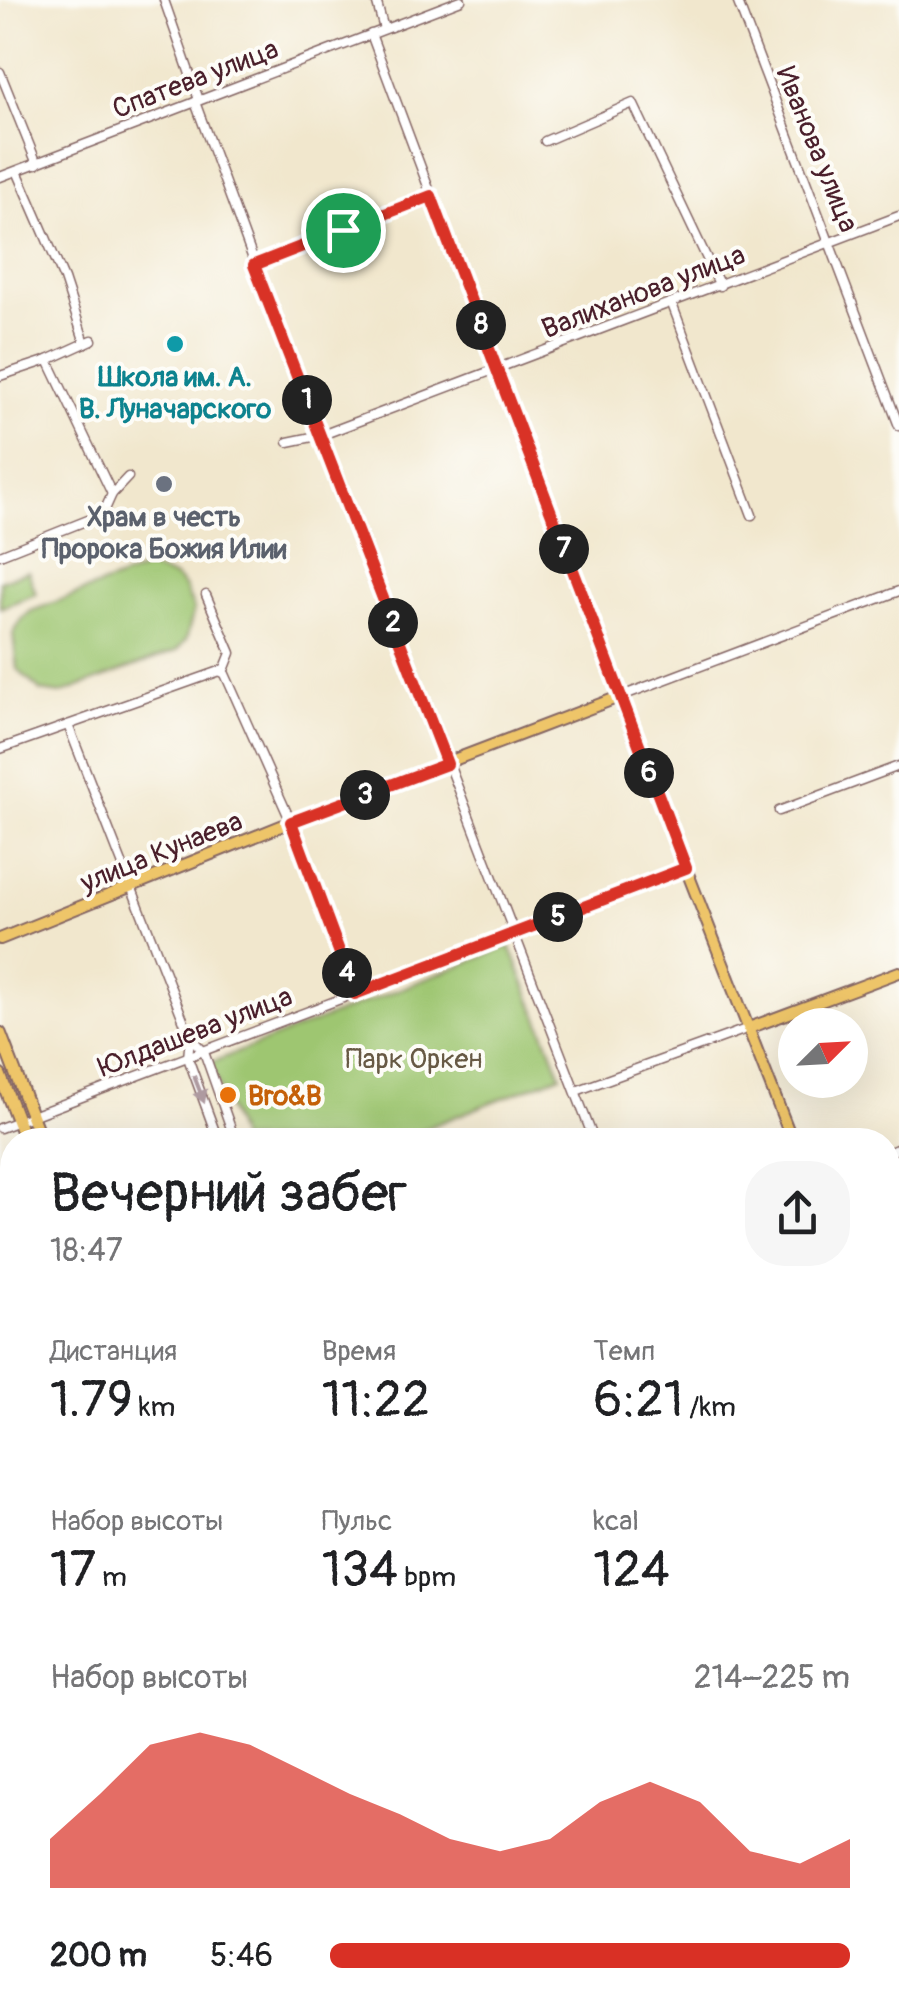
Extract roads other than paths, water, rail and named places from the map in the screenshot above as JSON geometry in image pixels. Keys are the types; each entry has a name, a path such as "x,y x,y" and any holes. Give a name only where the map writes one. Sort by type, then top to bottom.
{"highway":[{"path":"0,1034 36,1128"},
{"path":"0,1075 21,1128"}],"main road":[{"name":"улица Кунаева","path":"0,939 291,822 620,697"},
{"path":"620,697 787,1128"},
{"path":"749,1028 899,972"}],"street":[{"path":"164,0 254,265 590,1128"},
{"path":"376,0 384,29"},
{"name":"Спатева улица","path":"0,177 462,0"},
{"name":"Иванова улица","path":"737,0 899,426"},
{"path":"371,34 620,697"},
{"path":"0,72 36,164"},
{"path":"545,142 633,103 720,286"},
{"path":"0,376 88,341 18,171"},
{"path":"254,265 431,196"},
{"name":"Валиханова улица","path":"288,442 322,435 899,216"},
{"path":"672,304 752,515"},
{"path":"48,360 112,494"},
{"path":"0,555 103,514 112,494 128,477"},
{"name":"улица Кунаева","path":"620,697 899,591"},
{"path":"0,748 223,671 231,653 206,595"},
{"path":"223,671 291,822 355,994"},
{"path":"68,725 190,1036 204,1052 231,1128"},
{"path":"778,811 899,766"},
{"name":"Юлдашева улица","path":"0,1128 686,868"},
{"path":"576,1092 749,1028"},
{"path":"190,1036 188,1058 214,1128"}],"place":[{"name":"Школа им. А. В. Луначарского","path":"175,344"},
{"name":"Храм в честь Пророка Божия Илии","path":"164,484"},
{"name":"Bro&B","path":"228,1095"}],"park label":[{"name":"Парк Оркен","path":"414,1058"}]}
